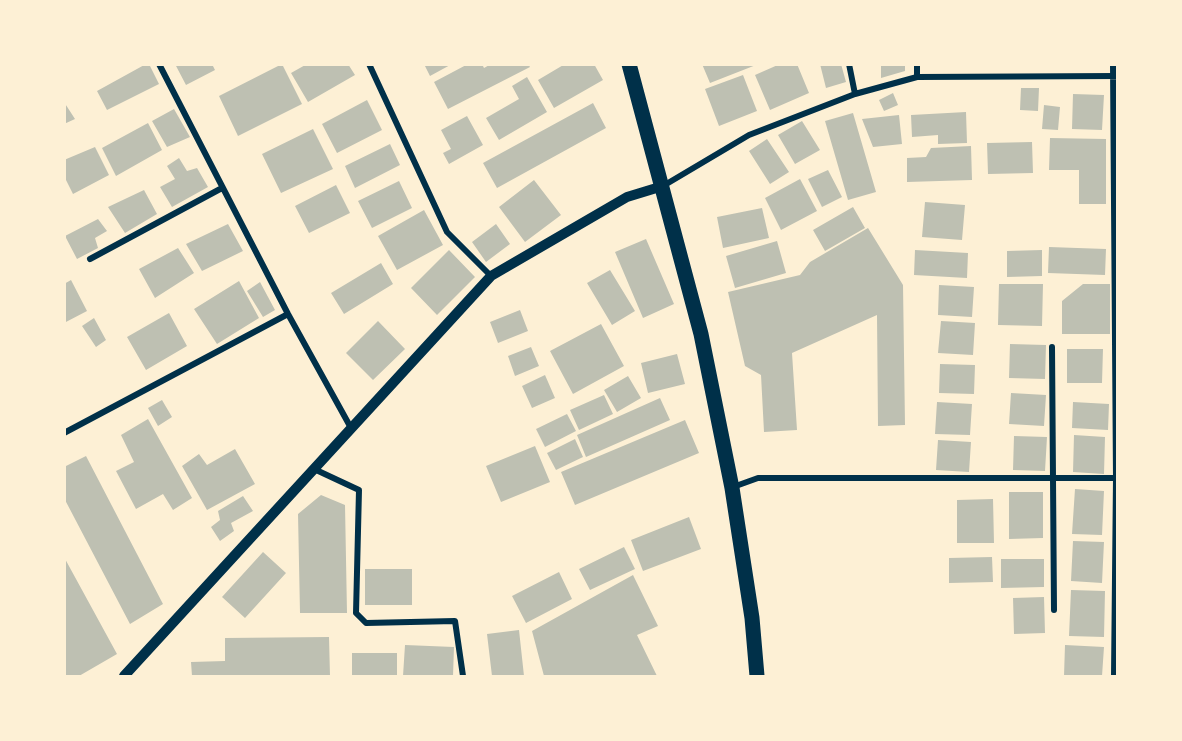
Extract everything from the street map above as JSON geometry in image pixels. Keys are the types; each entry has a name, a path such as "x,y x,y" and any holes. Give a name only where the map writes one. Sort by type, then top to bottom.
{"main road":[{"path":"629,64 701,334 732,488 752,618 757,676"}],"street":[{"path":"159,64 288,314 351,428"},
{"path":"369,64 447,232 491,276"},
{"path":"849,64 855,94"},
{"path":"917,64 917,77"},
{"path":"1113,64 1115,76 1117,478 1114,676"},
{"path":"124,676 491,276 627,197 663,186 749,135 855,94 917,77 1115,76"},
{"path":"90,259 222,188"},
{"path":"64,433 288,314"},
{"path":"1052,347 1054,610"},
{"path":"314,469 359,490 356,613 366,623 454,621 463,676"},
{"path":"732,488 758,478 1117,478"}],"building":[{"path":"149,64 159,84 107,110 97,91"},
{"path":"175,64 212,64 215,70 186,85"},
{"path":"282,64 302,104 238,136 219,96"},
{"path":"307,64 348,64 355,75 308,102 291,73"},
{"path":"424,64 452,64 430,76"},
{"path":"468,64 482,64 484,68 491,64 528,64 530,67 448,109 434,82"},
{"path":"565,64 594,64 603,80 554,108 538,80"},
{"path":"702,64 756,64 756,65 710,83"},
{"path":"780,64 797,64 809,93 770,110 755,75"},
{"path":"820,64 841,64 846,82 826,88"},
{"path":"881,64 905,64 905,71 881,78"},
{"path":"743,75 757,111 719,126 705,89"},
{"path":"527,77 547,112 499,140 486,118 519,99 512,86"},
{"path":"1021,88 1039,88 1038,111 1020,110"},
{"path":"893,93 898,105 884,111 879,100"},
{"path":"1073,94 1104,95 1102,130 1072,129"},
{"path":"367,100 382,130 337,153 322,124"},
{"path":"64,102 75,119 64,124"},
{"path":"593,103 606,128 497,188 483,163"},
{"path":"1044,105 1060,107 1058,130 1042,129"},
{"path":"174,109 190,137 167,147 152,121"},
{"path":"966,112 967,143 938,144 938,135 912,137 911,115"},
{"path":"853,113 876,192 848,200 825,121"},
{"path":"899,115 902,144 873,147 862,119"},
{"path":"467,116 483,145 449,164 443,153 451,149 441,130"},
{"path":"802,121 820,150 795,164 778,135"},
{"path":"148,123 162,150 116,176 102,148"},
{"path":"313,129 333,169 281,193 262,154"},
{"path":"1050,138 1106,139 1106,204 1079,204 1079,170 1049,170"},
{"path":"767,139 789,172 770,184 749,151"},
{"path":"1032,142 1033,173 988,174 987,143"},
{"path":"390,144 400,165 355,188 345,166"},
{"path":"971,146 972,180 907,182 907,158 926,157 931,148"},
{"path":"95,147 109,175 73,194 64,176 64,160"},
{"path":"179,158 187,171 197,168 208,187 172,207 160,187 175,179 167,166"},
{"path":"828,170 842,197 822,207 808,179"},
{"path":"800,179 817,211 781,230 765,198"},
{"path":"534,180 561,215 525,242 499,207"},
{"path":"399,181 412,208 372,228 358,201"},
{"path":"336,185 350,213 309,233 295,206"},
{"path":"144,190 157,214 125,233 108,207"},
{"path":"925,202 965,205 962,240 922,237"},
{"path":"853,207 865,228 825,251 813,230"},
{"path":"762,208 769,238 723,248 717,217"},
{"path":"424,210 443,245 397,270 378,236"},
{"path":"98,219 107,231 95,238 98,248 77,259 65,236"},
{"path":"228,224 243,251 202,271 186,244"},
{"path":"496,224 510,244 486,262 472,242"},
{"path":"868,228 903,285 905,425 878,426 877,315 792,353 797,430 764,432 761,375 745,366 728,292 800,275 810,262"},
{"path":"646,239 674,304 643,318 615,252"},
{"path":"777,241 786,273 735,288 726,256"},
{"path":"1049,247 1106,249 1105,275 1048,273"},
{"path":"178,248 194,273 155,298 139,269"},
{"path":"449,250 475,277 437,315 411,288"},
{"path":"915,250 968,253 967,278 914,275"},
{"path":"1042,250 1042,276 1007,277 1007,251"},
{"path":"381,263 393,284 344,314 331,293"},
{"path":"610,270 635,311 612,325 587,283"},
{"path":"71,280 87,311 64,323 64,284"},
{"path":"239,281 259,318 217,344 194,309"},
{"path":"260,282 275,310 263,317 247,291"},
{"path":"999,284 1043,284 1042,326 998,325"},
{"path":"1083,284 1110,284 1110,334 1062,334 1062,301"},
{"path":"939,285 974,287 972,317 938,315"},
{"path":"520,310 528,331 498,343 490,322"},
{"path":"169,313 187,346 146,370 127,337"},
{"path":"94,318 106,340 96,347 82,326"},
{"path":"378,321 405,349 373,380 346,353"},
{"path":"941,321 975,323 973,355 938,353"},
{"path":"601,324 624,366 573,394 550,351"},
{"path":"1010,344 1046,345 1045,379 1009,378"},
{"path":"531,347 539,366 515,376 508,356"},
{"path":"1067,349 1103,349 1102,383 1067,383"},
{"path":"677,354 685,384 648,393 641,363"},
{"path":"940,364 975,365 974,394 939,393"},
{"path":"545,375 555,398 532,408 522,386"},
{"path":"628,376 641,398 617,412 604,390"},
{"path":"1011,393 1046,395 1044,426 1009,424"},
{"path":"604,395 613,414 579,430 570,410"},
{"path":"660,398 670,420 586,457 577,435"},
{"path":"162,400 172,417 158,426 148,408"},
{"path":"937,402 972,404 970,435 935,434"},
{"path":"1073,402 1109,404 1108,430 1072,428"},
{"path":"567,414 576,431 545,447 536,429"},
{"path":"148,419 192,498 173,510 163,494 136,509 116,471 134,462 121,435"},
{"path":"685,420 699,453 575,505 561,472"},
{"path":"1074,435 1105,437 1104,474 1073,472"},
{"path":"1014,436 1047,437 1045,471 1013,470"},
{"path":"575,439 583,457 556,470 547,453"},
{"path":"938,440 971,442 969,472 936,470"},
{"path":"535,446 550,482 501,502 486,466"},
{"path":"235,449 255,484 207,510 182,466 199,454 207,465"},
{"path":"86,456 163,604 130,624 64,498 64,467"},
{"path":"1075,489 1104,491 1102,535 1072,534"},
{"path":"1009,492 1043,492 1043,538 1009,539"},
{"path":"321,495 345,505 347,613 300,613 298,514"},
{"path":"243,496 253,511 231,523 234,531 220,541 211,527 220,520 218,511"},
{"path":"993,499 994,543 957,543 957,500"},
{"path":"689,517 701,549 643,571 631,540"},
{"path":"1073,541 1104,542 1102,583 1071,581"},
{"path":"624,547 635,569 590,590 579,569"},
{"path":"263,552 286,573 245,618 222,597"},
{"path":"64,557 117,654 79,676 64,676"},
{"path":"992,557 993,582 949,583 949,558"},
{"path":"1001,559 1044,559 1044,587 1001,588"},
{"path":"365,569 412,569 412,605 365,605"},
{"path":"559,572 572,599 526,623 512,596"},
{"path":"633,575 658,626 637,635 657,676 544,676 532,631"},
{"path":"1071,590 1105,591 1104,637 1069,636"},
{"path":"1044,597 1045,633 1014,634 1013,598"},
{"path":"519,630 524,676 492,676 487,634"},
{"path":"329,637 330,676 192,676 191,662 225,661 225,638"},
{"path":"405,645 454,647 453,676 403,676"},
{"path":"1065,645 1104,647 1102,676 1064,676"},
{"path":"352,653 397,653 397,676 352,676"}]}
